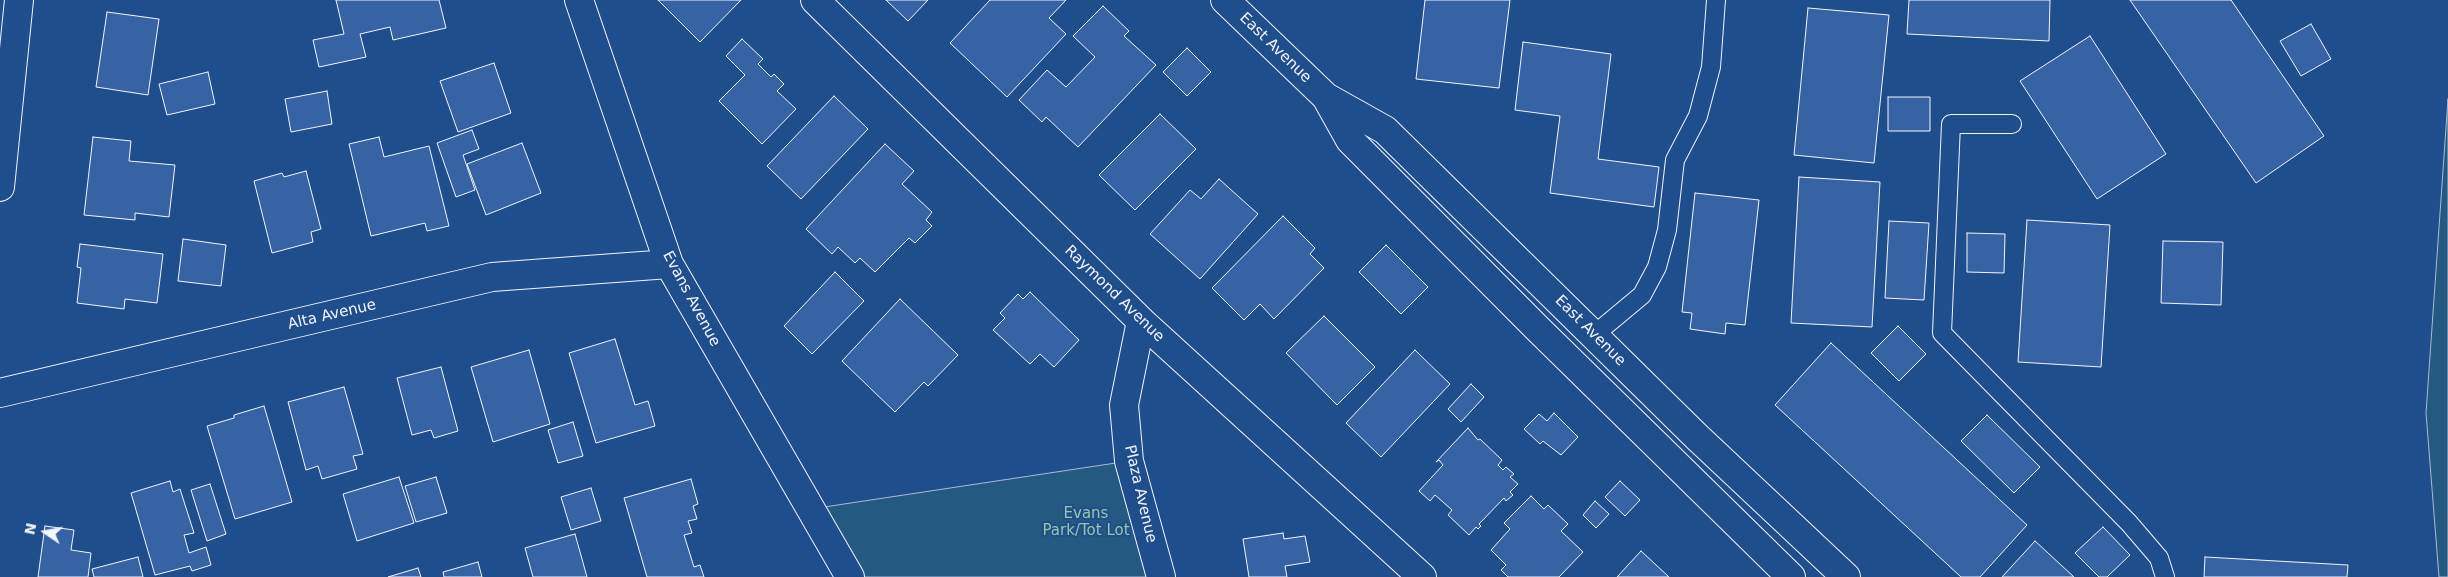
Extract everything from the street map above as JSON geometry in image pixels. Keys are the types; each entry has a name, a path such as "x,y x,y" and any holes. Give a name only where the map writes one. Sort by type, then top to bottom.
{"street":[{"path":"0,187 19,0"},
{"name":"Evans Avenue","path":"579,0 669,264 850,577"},
{"name":"Raymond Avenue","path":"815,0 1141,321 1422,577"},
{"name":"East Avenue","path":"1225,0 1326,97 1385,130 1696,436 1846,577"},
{"name":"East Avenue","path":"1326,97 1350,140 1537,328 1791,577"},
{"name":"Alta Avenue","path":"0,393 492,277 669,264"},
{"name":"Plaza Avenue","path":"1141,321 1124,406 1130,461 1161,577"}],"lane":[{"path":"1594,335 1642,295 1657,267 1667,230 1675,160 1698,116 1711,67 1716,0"},
{"path":"2012,124 1951,124 1942,333 2130,523 2159,558 2165,577"}],"green space":[{"path":"2448,99 2448,577 2439,577 2426,413"},
{"name":"Evans Park/Tot Lot","path":"1129,461 1161,577 850,577 811,509"}],"building":[{"path":"336,0 439,0 446,28 393,40 390,27 360,34 366,57 319,67 313,40 344,34"},
{"path":"658,0 741,0 700,42"},
{"path":"886,0 928,0 908,21"},
{"path":"990,0 1066,0 1049,18 1066,34 1007,97 950,43"},
{"path":"1425,0 1510,0 1499,88 1416,79"},
{"path":"1909,0 2050,0 2049,41 1907,34"},
{"path":"2130,0 2231,0 2324,136 2256,183"},
{"path":"1103,6 1129,31 1124,36 1156,65 1078,147 1046,117 1042,122 1019,100 1047,70 1066,87 1095,57 1073,36"},
{"path":"1808,8 1889,15 1874,163 1794,155"},
{"path":"107,12 159,19 148,95 96,87"},
{"path":"2311,24 2331,59 2301,76 2280,41"},
{"path":"2090,36 2166,154 2097,199 2020,81"},
{"path":"742,39 763,59 758,64 771,77 774,74 784,84 777,91 796,109 762,144 719,101 745,75 726,56"},
{"path":"1523,42 1611,54 1598,159 1659,167 1654,207 1550,193 1560,116 1515,110"},
{"path":"1187,48 1211,72 1187,96 1163,72"},
{"path":"494,63 511,113 458,132 440,81"},
{"path":"208,72 215,104 167,115 159,84"},
{"path":"327,91 332,124 291,132 285,99"},
{"path":"834,96 868,129 801,199 767,166"},
{"path":"1888,97 1930,97 1930,131 1888,131"},
{"path":"1160,114 1196,149 1135,210 1099,175"},
{"path":"472,130 479,149 463,155 475,190 456,197 437,143"},
{"path":"93,137 131,141 129,161 175,165 169,217 135,213 135,220 84,215"},
{"path":"379,137 384,157 429,146 449,226 427,231 425,223 371,236 349,144"},
{"path":"522,143 541,193 486,215 467,164"},
{"path":"885,144 914,171 902,184 932,212 926,220 932,226 915,243 909,238 875,272 860,258 855,263 838,247 832,254 806,229"},
{"path":"306,171 321,229 311,232 313,242 272,253 254,181 282,173 284,177"},
{"path":"1799,177 1880,182 1872,327 1791,323"},
{"path":"1219,179 1258,214 1200,279 1150,234 1190,190 1201,199"},
{"path":"1695,193 1759,200 1745,325 1726,323 1725,334 1690,329 1692,313 1682,312"},
{"path":"1283,216 1315,248 1310,254 1324,268 1274,319 1260,304 1244,320 1212,288"},
{"path":"2027,220 2110,225 2101,367 2018,362"},
{"path":"1889,221 1929,223 1924,300 1885,298"},
{"path":"1967,233 2005,234 2004,273 1967,272"},
{"path":"183,239 226,245 221,286 178,281"},
{"path":"2163,241 2223,242 2221,305 2161,303"},
{"path":"80,244 163,254 157,303 125,299 124,309 77,303 81,268 77,267"},
{"path":"1386,245 1428,287 1401,314 1359,272"},
{"path":"835,272 864,301 812,354 784,326"},
{"path":"1030,292 1079,340 1054,367 1040,354 1030,364 993,330 1005,318 1000,313 1018,294 1023,299"},
{"path":"900,299 958,355 928,386 924,382 895,412 842,361"},
{"path":"1324,316 1375,367 1337,405 1286,353"},
{"path":"1898,326 1926,354 1899,381 1871,353"},
{"path":"615,339 635,405 648,401 655,426 596,443 569,353"},
{"path":"1831,343 2027,525 1980,577 1961,577 1775,405"},
{"path":"529,350 550,424 493,442 471,367"},
{"path":"1415,350 1450,384 1381,457 1346,423"},
{"path":"441,367 458,431 434,438 431,430 412,435 397,378"},
{"path":"1471,384 1484,397 1461,422 1448,409"},
{"path":"344,387 363,454 353,456 357,469 322,479 318,466 306,470 288,402"},
{"path":"264,406 292,502 235,519 207,426"},
{"path":"1554,413 1578,437 1561,455 1543,441 1540,444 1524,429 1539,414 1547,421"},
{"path":"1987,415 2040,467 2014,493 1961,441"},
{"path":"573,422 583,456 558,463 548,430"},
{"path":"1468,428 1478,440 1480,439 1502,460 1498,465 1503,470 1506,467 1514,474 1510,477 1518,484 1510,492 1513,495 1506,501 1504,498 1479,524 1481,526 1478,529 1476,527 1469,535 1448,515 1452,510 1435,495 1430,501 1419,491 1443,465 1439,460 1436,462"},
{"path":"399,477 414,523 357,541 343,494"},
{"path":"436,477 447,513 416,522 405,486"},
{"path":"691,479 698,504 693,506 697,519 688,521 692,533 684,535 694,567 700,565 704,577 647,577 624,498"},
{"path":"170,481 173,492 180,489 194,533 184,535 189,553 206,547 211,565 192,571 190,566 155,575 131,493"},
{"path":"1620,481 1640,500 1625,516 1605,497"},
{"path":"210,484 226,534 207,541 191,490"},
{"path":"591,488 601,521 571,530 561,497"},
{"path":"1531,496 1544,509 1548,505 1568,524 1561,531 1583,552 1559,577 1508,577 1501,570 1506,565 1491,550 1510,529 1504,523"},
{"path":"1595,501 1609,514 1596,528 1583,515"},
{"path":"45,526 74,530 71,550 91,553 88,577 38,577"},
{"path":"2103,527 2130,555 2107,577 2099,577 2075,553"},
{"path":"1283,533 1284,539 1305,536 1310,562 1285,566 1287,577 1249,577 1243,539"},
{"path":"575,534 587,577 533,577 525,548"},
{"path":"2035,541 2074,577 2002,577"},
{"path":"1641,551 1669,577 1617,577"},
{"path":"138,557 143,577 94,577 92,569"},
{"path":"2205,557 2348,565 2347,577 2204,577"},
{"path":"478,562 482,577 444,577 443,572"},
{"path":"418,568 421,577 388,577"}]}
